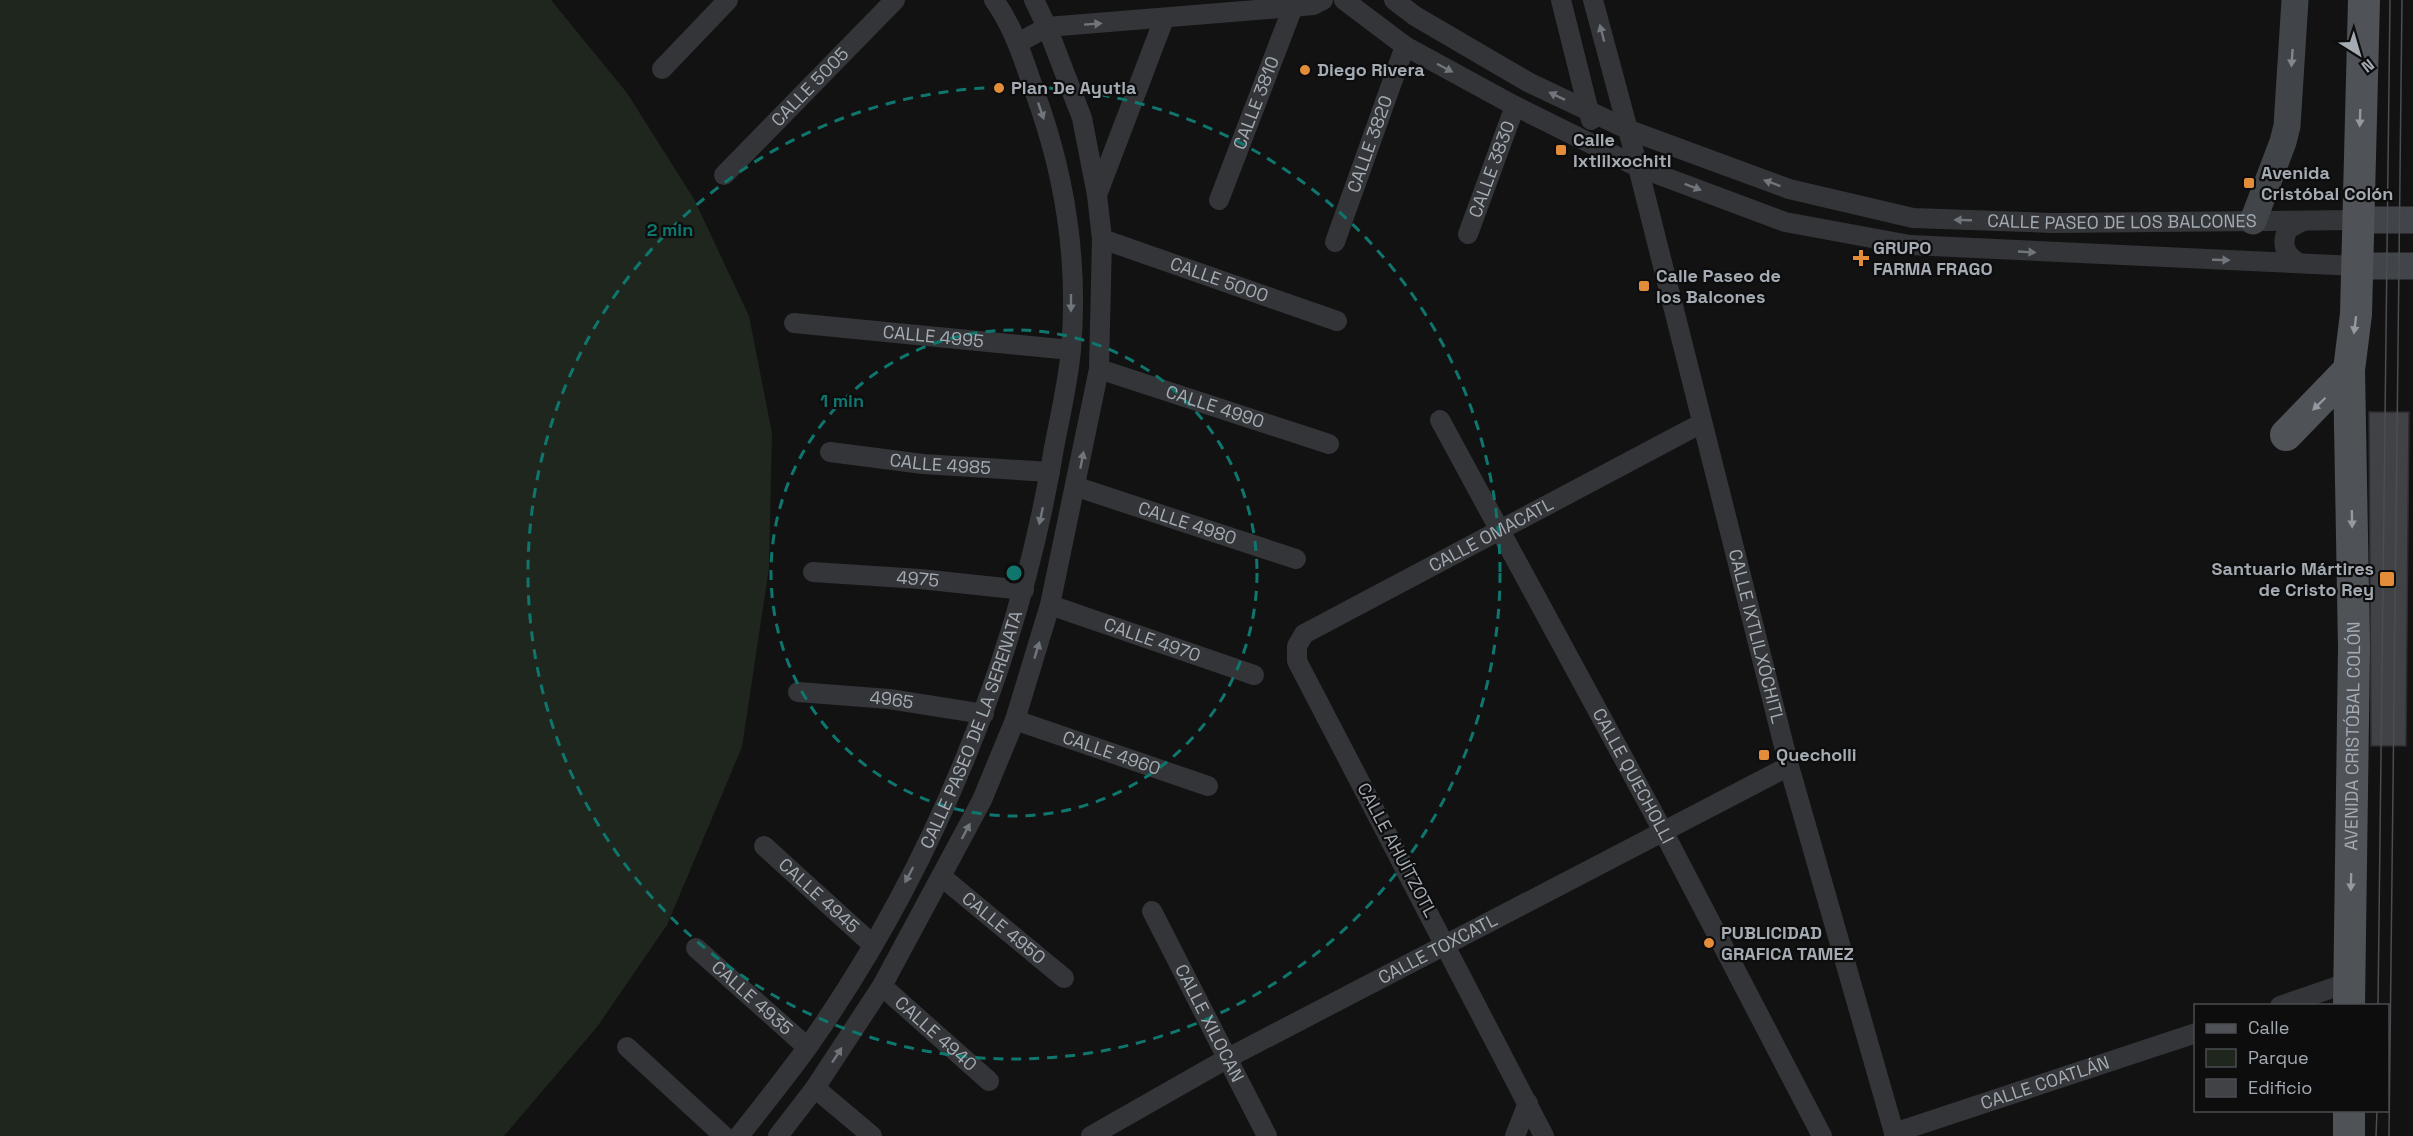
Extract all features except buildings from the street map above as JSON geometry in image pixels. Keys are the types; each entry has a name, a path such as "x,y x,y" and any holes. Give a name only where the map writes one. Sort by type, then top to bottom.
{"main road":[{"name":"AVENIDA CRISTÓBAL COLÓN","path":"2350,994 2354,647 2349,370 2356,314 2364,0"},
{"path":"2286,435 2349,370"},
{"path":"2349,1112 2349,1136"}],"street":[{"path":"662,69 728,0"},
{"name":"CALLE 5005","path":"724,174 895,0"},
{"name":"CALLE PASEO DE LA SERENATA","path":"778,1136 815,1088 882,986 982,800 1015,720 1050,605 1077,487 1099,369 1102,239 1097,195 1082,118 1047,27 1034,0"},
{"path":"1018,43 1047,27 1293,7 1313,5 1323,0"},
{"name":"CALLE PASEO DE LOS BALCONES","path":"1344,0 1405,46 1515,106 1638,167 1785,222 1910,245 2043,253 2357,266 2413,266"},
{"name":"CALLE PASEO DE LOS BALCONES","path":"1395,0 1415,16 1518,76 1629,130 1789,189 1913,218 2053,223 2413,220"},
{"path":"1562,0 1599,148"},
{"name":"CALLE IXTLILXÓCHITL","path":"1593,0 1629,130 1789,766 1895,1135"},
{"path":"2253,221 2285,134 2295,0"},
{"name":"CALLE PASEO DE LA SERENATA","path":"739,1136 807,1047 873,945 940,817 984,714 1024,590 1050,472 1071,350 1071,248 1064,191 1051,138 1018,43 1000,2"},
{"name":"CALLE 3810","path":"1219,200 1293,7"},
{"path":"1097,195 1164,19"},
{"name":"CALLE 3820","path":"1335,242 1405,46"},
{"name":"CALLE 3830","path":"1468,234 1515,106"},
{"path":"2299,262 2286,252 2284,244 2288,229 2303,221"},
{"name":"CALLE 5000","path":"1102,239 1337,321"},
{"name":"CALLE 4995","path":"794,323 1071,350"},
{"name":"CALLE 4990","path":"1099,369 1329,444"},
{"name":"CALLE QUECHOLLI","path":"1440,420 1663,831 1822,1136"},
{"name":"CALLE OMACATL","path":"1297,661 1297,646 1304,634 1702,423"},
{"name":"CALLE 4985","path":"830,452 923,464 1050,472"},
{"name":"CALLE 4980","path":"1077,487 1296,559"},
{"name":"4975","path":"813,572 920,579 1024,590"},
{"name":"CALLE 4970","path":"1050,605 1254,675"},
{"name":"CALLE AHUÍTZOTL","path":"1297,661 1446,943 1544,1136"},
{"name":"4965","path":"798,692 889,699 984,714"},
{"name":"CALLE 4960","path":"1015,720 1208,786"},
{"name":"CALLE TOXCATL","path":"1091,1136 1228,1058 1789,766"},
{"name":"CALLE 4945","path":"764,846 873,945"},
{"name":"CALLE 4950","path":"942,877 1064,978"},
{"name":"CALLE XILOCAN","path":"1152,911 1267,1136"},
{"name":"CALLE 4935","path":"696,948 807,1047"},
{"name":"CALLE 4940","path":"882,986 989,1082"},
{"path":"2286,1004 2350,994"},
{"name":"CALLE COATLÁN","path":"1895,1135 2194,1034"},
{"path":"627,1047 724,1136"},
{"path":"815,1088 872,1136"},
{"path":"1515,1136 1528,1103"}],"green space":[{"path":"0,0 551,0 627,93 694,199 749,316 772,433 769,568 742,747 667,925 597,1027 504,1136 0,1136"}],"tram line":[{"path":"2378,1004 2390,0"},
{"path":"2389,1136 2402,0"},
{"path":"2376,1136 2377,1112"}],"place":[{"name":"Diego Rivera","path":"1305,70"},
{"name":"Plan De Ayutla","path":"999,88"},
{"name":"Calle Ixtlilxochitl","path":"1561,150"},
{"name":"Avenida Cristóbal Colón","path":"2249,183"},
{"name":"GRUPO FARMA FRAGO","path":"1861,258"},
{"name":"Calle Paseo de los Balcones","path":"1644,286"},
{"name":"Santuario Mártires de Cristo Rey","path":"2387,579"},
{"name":"Quecholli","path":"1764,755"},
{"name":"PUBLICIDAD GRAFICA TAMEZ","path":"1709,943"}]}
